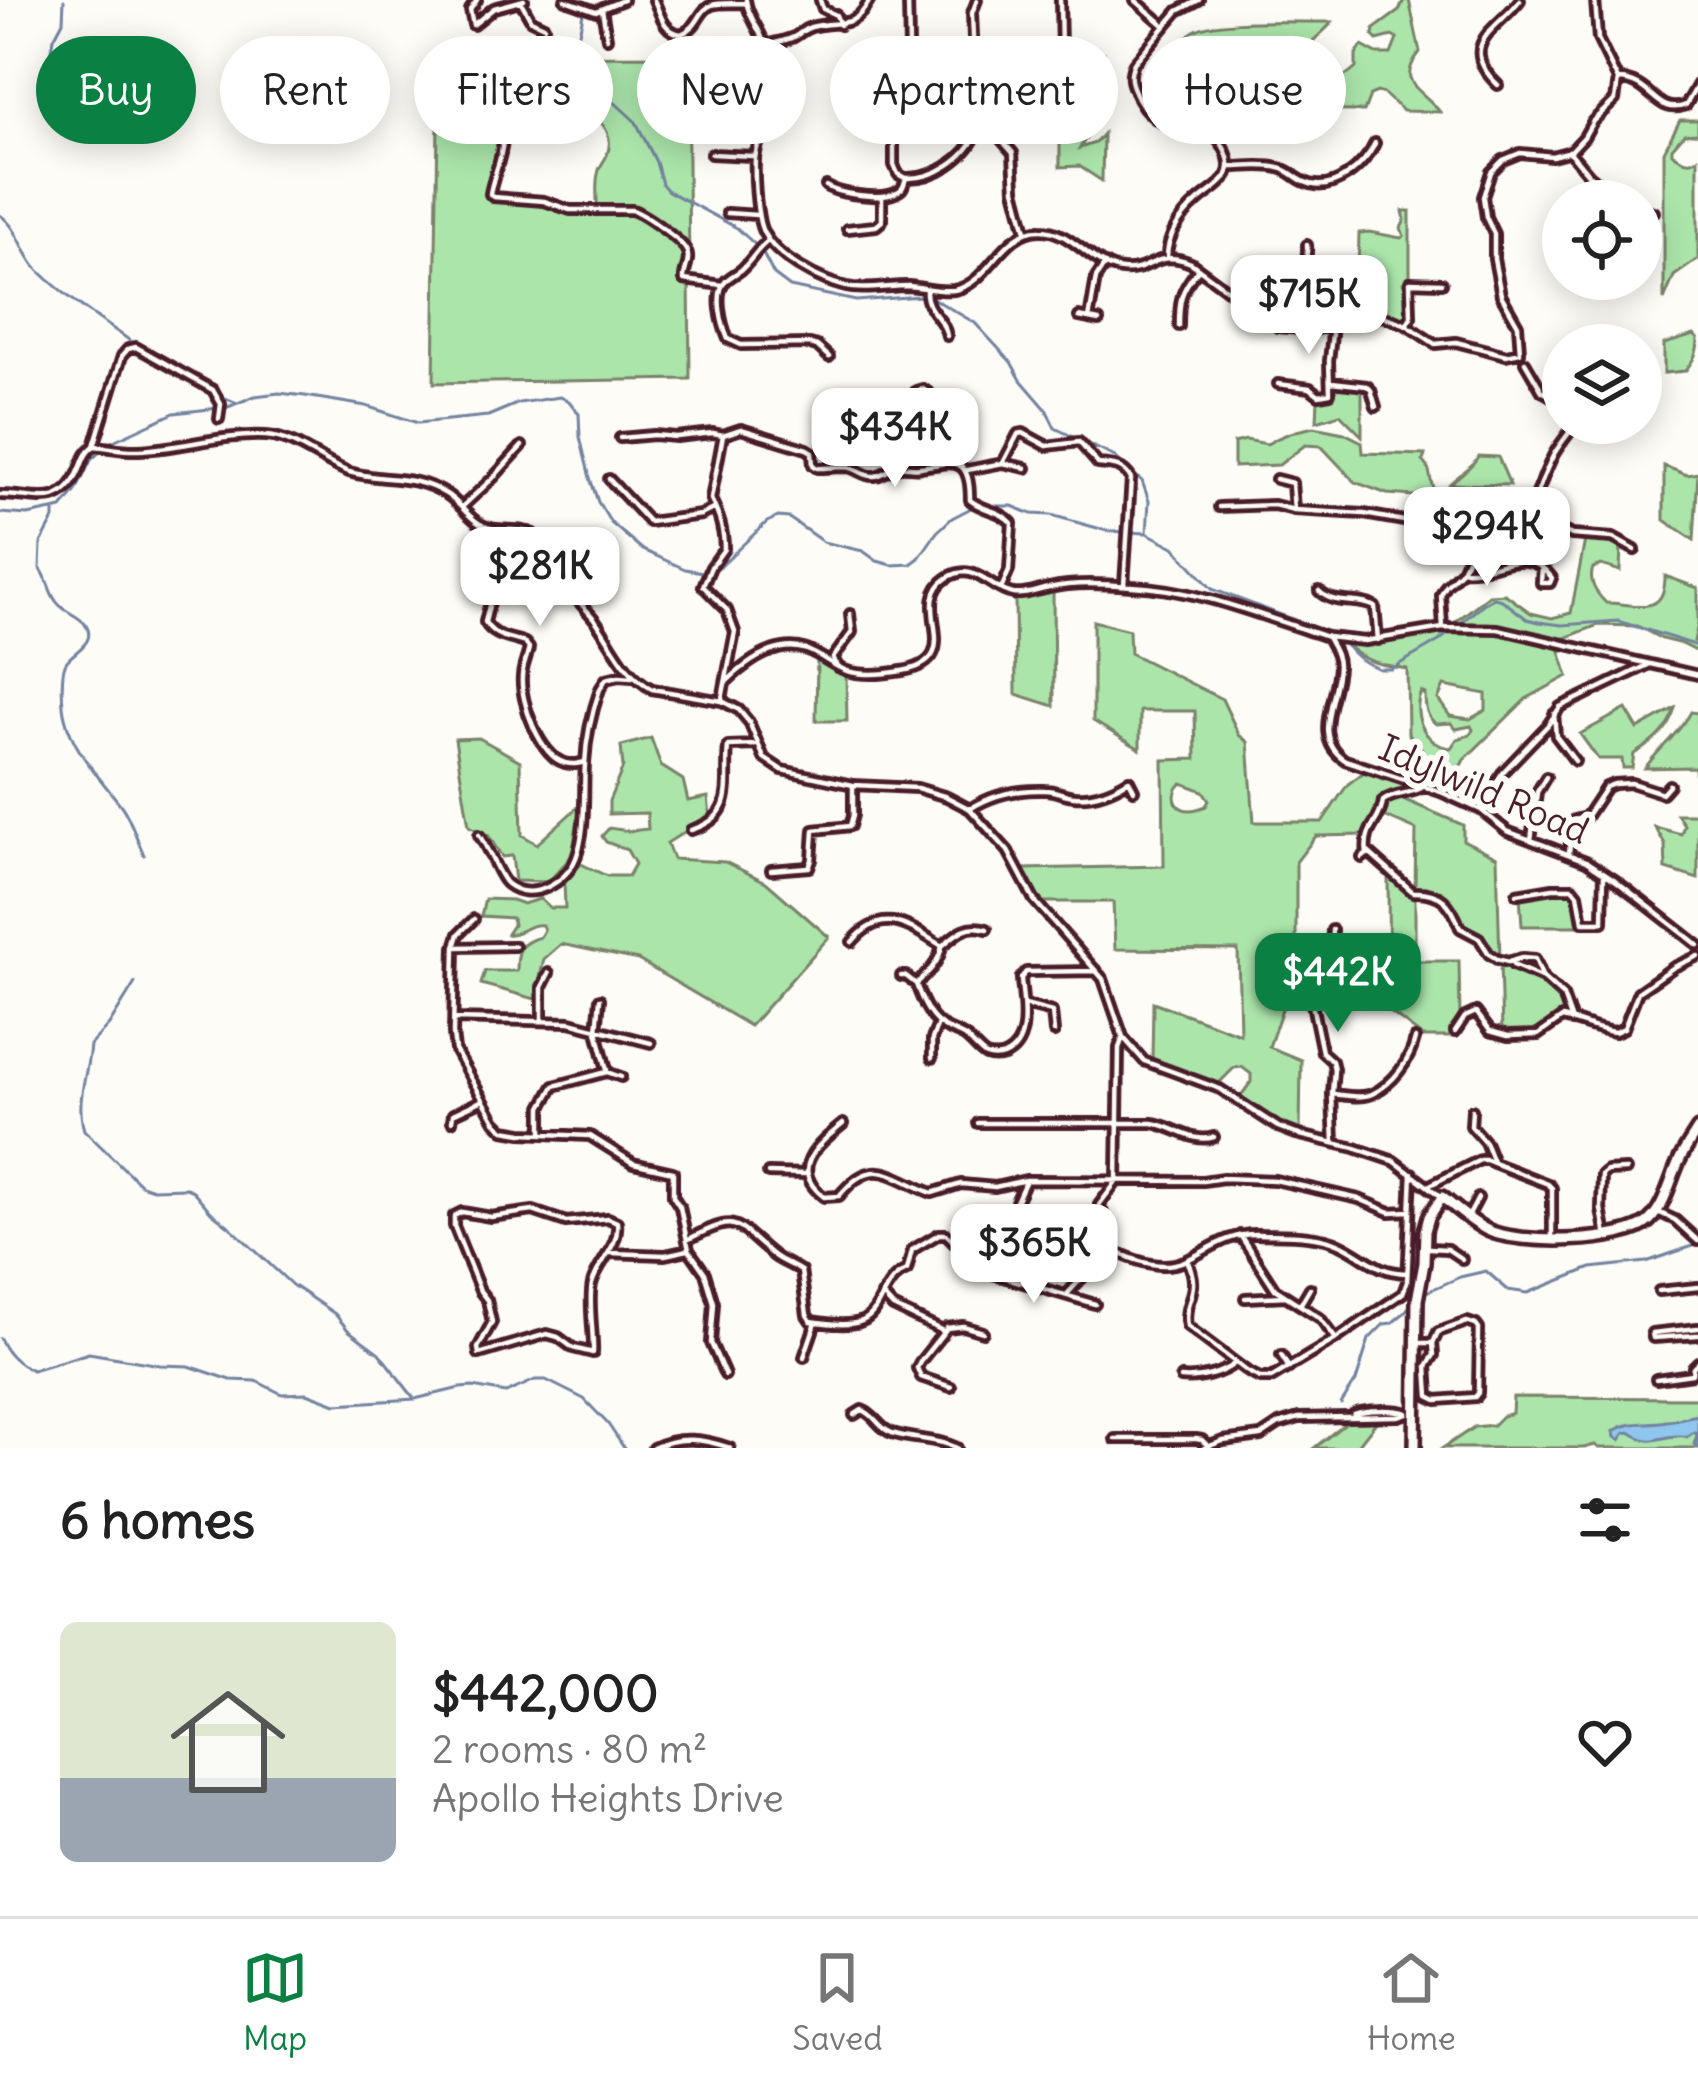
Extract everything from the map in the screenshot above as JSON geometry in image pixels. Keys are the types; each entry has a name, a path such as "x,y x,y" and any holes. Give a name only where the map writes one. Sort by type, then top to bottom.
{"street":[{"path":"477,0 470,10 473,25 494,8 523,1 531,20 544,26"},
{"path":"566,0 588,11 623,0"},
{"path":"654,0 664,25 681,34 694,29 713,4 746,2 761,36"},
{"path":"820,0 840,25"},
{"path":"793,36 814,26 853,21 870,0"},
{"path":"908,0 909,36"},
{"path":"974,36 976,0"},
{"path":"1060,0 1061,36"},
{"path":"1135,0 1165,26"},
{"path":"1167,257 1172,233 1192,206 1225,182 1228,155 1218,137 1202,128 1171,127 1153,120 1130,83 1134,63 1178,10 1199,0"},
{"path":"1498,85 1482,64 1481,45 1490,28 1520,0"},
{"path":"759,144 755,156 762,230 788,260 835,284 862,289 952,290 971,282 1026,231 1045,230 1121,270 1167,257 1182,259 1269,322 1290,330 1314,330 1372,316 1395,319 1435,344 1456,342 1506,355 1520,352 1519,325 1499,286 1494,235 1484,208 1486,182 1509,156 1569,152 1615,100 1618,80 1598,39 1595,0"},
{"path":"602,9 607,36"},
{"path":"1618,80 1640,84 1674,110 1686,105 1698,83"},
{"path":"1230,167 1276,167 1304,182 1323,185 1336,182 1369,157 1375,143"},
{"path":"501,144 491,182 493,197 544,201 570,210 642,213 685,248 684,280 722,285"},
{"path":"893,144 894,165 907,178 918,178 960,158 972,144"},
{"path":"1005,144 1013,153 1015,189 1026,231"},
{"path":"1569,152 1594,180"},
{"path":"711,154 755,156"},
{"path":"826,186 835,192 882,196 899,191 907,178"},
{"path":"847,229 877,226 882,221 882,196"},
{"path":"727,213 759,215"},
{"path":"770,240 719,292 728,339 741,345 810,344 830,357"},
{"path":"1255,312 1277,287 1301,270 1307,245"},
{"path":"1089,319 1096,278 1105,264"},
{"path":"1179,326 1179,300 1199,269"},
{"path":"1406,325 1411,317 1410,282 1442,283"},
{"path":"926,288 928,307 945,326 947,336"},
{"path":"1079,317 1099,321"},
{"path":"1278,384 1310,388 1319,395 1330,393 1333,325"},
{"path":"0,495 50,498 67,490 94,446 128,349 136,347 213,390 220,404 219,418"},
{"path":"1525,362 1542,391"},
{"path":"1331,382 1367,386 1376,406"},
{"path":"916,392 923,389 930,394 930,415 918,440 934,462"},
{"path":"620,438 723,435 741,429 807,449 817,468 848,467 867,476 934,462 967,470 1003,463 1026,468"},
{"path":"1003,463 1018,434 1023,433 1047,446 1079,442 1098,464 1127,472 1124,585"},
{"path":"722,701 736,632 727,610 703,586 724,549 720,516 711,499 723,435"},
{"path":"94,446 142,450 224,438 278,437 354,474 400,477 427,485 445,493 490,529 529,532 549,546 562,581 594,618 632,677 652,689 722,701 739,710 773,766 853,785 917,788 970,809 1008,851 1034,899 1097,970 1124,1036 1144,1061 1220,1089 1278,1127 1394,1161 1487,1230 1514,1239 1552,1240 1639,1230 1658,1212 1678,1162 1698,1129"},
{"path":"1219,507 1274,505 1433,526 1488,520 1517,512 1538,498 1560,444"},
{"path":"463,507 522,446"},
{"path":"967,470 970,500 1003,514 1012,524 1009,571 1001,590"},
{"path":"609,479 649,522 715,508"},
{"path":"1276,479 1292,483 1294,510"},
{"path":"1517,512 1534,524 1572,535 1613,538 1635,550"},
{"path":"1443,628 1441,596 1484,536 1488,520"},
{"path":"529,532 522,576 492,594 485,622 489,630 529,648 522,685 542,742 559,761 585,762"},
{"path":"1462,570 1479,571 1513,560 1542,567"},
{"path":"725,682 772,650 789,647 802,648 861,674 919,668 937,645 932,596 940,584 964,572 979,574 1001,590 1018,595 1063,586 1124,585 1184,592 1327,637 1365,641 1443,628 1498,628 1698,675"},
{"path":"1319,591 1332,600 1375,607 1378,640"},
{"path":"838,667 833,658 852,632 850,614"},
{"name":"Idylwild Road","path":"1327,637 1338,667 1326,729 1328,744 1345,760 1481,810 1507,831 1569,853 1604,873 1698,945"},
{"path":"1481,810 1502,773 1559,707 1650,664"},
{"path":"479,835 509,886 526,892 550,888 576,861 584,814 585,762 600,689 606,679 632,677"},
{"path":"1554,714 1556,736 1575,761"},
{"path":"691,830 709,822 726,802 728,746 757,745"},
{"path":"1531,840 1537,792 1546,777"},
{"path":"970,809 1001,794 1049,790 1080,797 1112,791 1130,780 1134,790"},
{"path":"1569,853 1572,824 1586,818 1606,788 1622,782 1662,793 1669,785"},
{"path":"771,870 809,867 814,830 850,826 853,785"},
{"path":"1423,787 1383,801 1381,815 1370,826 1365,855 1413,892 1429,891 1442,897 1455,912 1460,928 1479,938 1489,955 1543,978 1563,996 1573,1021"},
{"path":"1517,894 1573,888 1583,922 1603,922 1604,873"},
{"path":"474,919 459,934 455,947 455,1050 504,1130 590,1136 633,1163 673,1172 673,1196 680,1207 688,1250 705,1273 714,1304 711,1343 725,1376"},
{"path":"852,942 872,925 896,921 942,946"},
{"path":"916,984 930,972 942,946 968,927 987,929"},
{"path":"1332,930 1330,987 1313,994 1312,1004 1322,1052 1334,1069 1334,1143"},
{"path":"455,947 514,946"},
{"path":"1455,1032 1465,1017 1476,1012 1490,1031 1508,1036 1538,1035 1562,1018 1615,1032 1624,1028 1638,992 1698,956"},
{"path":"1508,962 1531,957 1543,978"},
{"path":"901,976 916,984 938,1024 972,1042 985,1055 1002,1057 1019,1042 1024,1006 1021,983 1026,972 1097,970"},
{"path":"542,1020 542,987 549,973"},
{"path":"600,999 597,1030 607,1072"},
{"path":"1024,1006 1052,1012 1054,1032"},
{"path":"454,1018 570,1022 651,1043"},
{"path":"932,1058 938,1024"},
{"path":"1066,1295 1109,1249 1109,1225 1099,1205 1118,1181 1120,1041 1124,1036"},
{"path":"1331,1094 1373,1093 1408,1060 1415,1039"},
{"path":"542,1134 542,1107 554,1087 607,1072 621,1077"},
{"path":"452,1121 454,1114 483,1100"},
{"path":"1472,1111 1471,1126 1486,1142 1493,1162"},
{"path":"843,1124 821,1142 806,1174 810,1186 824,1197 839,1196 866,1171 932,1193 961,1184 995,1187 1026,1180 1223,1178 1275,1180 1390,1211 1411,1211"},
{"path":"978,1124 1164,1124 1204,1140 1214,1137"},
{"path":"1429,1186 1480,1160 1493,1162 1552,1188 1552,1240"},
{"path":"1606,1236 1602,1175 1626,1170"},
{"path":"768,1173 806,1174"},
{"path":"1187,1260 1195,1282 1185,1324 1234,1363 1260,1378 1271,1378 1398,1299 1406,1287 1412,1173"},
{"path":"983,1271 995,1248 1011,1232 1026,1180"},
{"path":"1415,1448 1417,1300 1425,1231 1442,1197"},
{"path":"1468,1217 1478,1198"},
{"path":"533,1211 566,1222 608,1218 617,1222 618,1232 610,1253 592,1285 592,1353 547,1334 478,1354 491,1322 454,1216 533,1211"},
{"path":"1658,1212 1676,1220 1698,1241"},
{"path":"687,1240 715,1226 743,1227 777,1259 800,1271 807,1315 816,1322 861,1322 870,1316 895,1275 907,1270 912,1250 943,1233 983,1271 1095,1304"},
{"path":"1109,1249 1153,1264 1174,1264 1240,1235 1261,1234 1336,1242 1374,1266 1407,1273"},
{"path":"1240,1235 1275,1288 1320,1318 1336,1339"},
{"path":"1425,1248 1447,1249 1462,1259"},
{"path":"610,1253 665,1256 688,1250"},
{"path":"1300,1305 1310,1288"},
{"path":"1659,1291 1698,1288"},
{"path":"882,1295 892,1307 943,1331"},
{"path":"1245,1298 1286,1297"},
{"path":"804,1357 816,1322"},
{"path":"1467,1322 1476,1325 1475,1397 1437,1400 1429,1396 1427,1366 1434,1354 1433,1343 1438,1332 1467,1322"},
{"path":"951,1387 917,1374 920,1362 943,1331 956,1325 983,1332"},
{"path":"1698,1332 1660,1338 1652,1333 1698,1332"},
{"path":"1416,1343 1433,1343"},
{"path":"1281,1355 1289,1368"},
{"path":"1181,1378 1227,1369 1234,1363"},
{"path":"1656,1379 1685,1377 1698,1363"},
{"path":"1115,1439 1196,1439 1206,1447 1261,1436 1294,1419 1361,1411 1412,1413"},
{"path":"854,1415 869,1412 883,1430 917,1441 935,1438 957,1448"},
{"path":"653,1448 692,1439 730,1448"}],"green space":[{"path":"1404,0 1409,0 1420,52 1410,79 1440,112 1403,111 1377,92 1370,95 1364,111 1346,111 1346,75 1356,68 1356,55 1362,46 1377,54 1391,54 1397,39 1377,40 1374,29 1399,11"},
{"path":"1332,22 1319,36 1189,36 1201,28 1236,23"},
{"path":"613,56 637,56 637,144 688,144 690,379 434,383 438,144 499,144 488,193 491,199 531,202 564,213 597,213 599,169 613,144"},
{"path":"1680,120 1698,120 1698,133 1684,134 1672,153 1688,161 1698,158 1698,259 1674,276 1664,300 1664,151"},
{"path":"1060,144 1082,144 1080,148 1103,144 1102,181 1079,166 1060,167"},
{"path":"1403,211 1410,211 1410,275 1403,283 1408,316 1357,315 1359,233 1401,238"},
{"path":"1694,335 1696,352 1685,371 1664,373 1664,344"},
{"path":"1335,386 1362,389 1362,436 1340,414 1317,421 1318,399 1331,397"},
{"path":"1314,427 1362,442 1363,453 1425,455 1435,491 1443,491 1478,456 1498,457 1510,485 1453,484 1452,499 1387,494 1355,482 1321,446 1305,445 1279,465 1234,467 1234,443 1267,444"},
{"path":"1664,466 1687,475 1698,473 1694,540 1664,520"},
{"path":"1585,540 1621,546 1620,571 1601,565 1593,568 1594,587 1606,603 1654,603 1664,589 1665,576 1698,588 1694,641 1698,652 1637,626 1598,625 1560,640 1489,623 1453,624 1489,595 1505,594 1531,613 1552,618 1571,613"},
{"path":"1053,590 1054,706 1016,694 1015,597"},
{"path":"1093,621 1129,630 1130,653 1222,699 1239,735 1248,742 1254,822 1322,822 1348,784 1367,770 1418,787 1382,799 1366,835 1316,836 1296,862 1296,968 1269,1047 1301,1060 1300,1133 1240,1097 1251,1082 1251,1074 1242,1067 1234,1068 1218,1084 1152,1062 1153,1002 1240,1034 1238,950 1115,949 1113,902 1039,902 1023,869 1164,866 1163,760 1196,759 1195,711 1140,711 1140,749 1093,721","holes":["1182,783 1203,791 1209,800 1206,806 1190,810 1177,804 1176,791"]},
{"path":"1465,629 1504,632 1558,645 1568,676 1526,699 1464,760 1446,792 1422,785 1422,749 1408,734 1407,669 1365,658 1345,642 1367,644","holes":["1444,686 1486,694 1486,710 1470,719 1450,716 1438,699","1421,692 1436,724 1451,723 1456,729 1471,726 1470,735 1457,739 1451,748 1434,742 1419,719"]},
{"path":"817,658 846,674 847,721 816,721"},
{"path":"1675,708 1659,735 1634,754 1632,768 1623,768 1622,759 1598,759 1580,734 1626,709 1638,729"},
{"path":"1691,712 1698,713 1696,785 1695,767 1645,768"},
{"path":"479,738 520,761 522,835 537,844 580,805 572,856 548,882 515,881 512,856 502,857 488,835 469,826 455,739"},
{"path":"651,738 661,766 683,780 688,801 708,797 710,816 667,843 673,859 725,862 766,882 829,937 750,1026 638,960 561,944 544,959 535,999 481,984 485,971 517,971 521,948 544,930 537,925 507,934 512,918 481,916 485,899 523,904 540,899 550,908 565,908 564,882 581,864 607,876 628,876 635,864 627,850 602,836 609,828 648,829 647,813 609,814 609,801 623,767 621,746"},
{"path":"1398,797 1463,825 1463,840 1497,857 1500,959 1462,927 1456,908 1444,896 1429,889 1415,890 1416,830 1384,816 1385,802"},
{"path":"1698,811 1698,879 1666,869 1665,844 1655,827 1681,834 1684,825 1677,814"},
{"path":"1388,874 1415,895 1415,961 1459,961 1460,1019 1450,1037 1423,1037 1389,1011"},
{"path":"1572,889 1581,926 1522,926 1520,895"},
{"path":"1500,962 1550,987 1569,1017 1555,1018 1538,1033 1502,1034"},
{"path":"1513,1397 1698,1398 1698,1448 1443,1448 1474,1427 1493,1425 1512,1413"},
{"path":"1353,1417 1377,1421 1356,1448 1314,1448"}],"water":[{"path":"1698,1415 1698,1447 1694,1432 1654,1440 1630,1432 1620,1440 1615,1437 1614,1431 1627,1425"}],"waterway":[{"path":"55,36 63,21 64,0"},
{"path":"582,0 574,80 599,88 636,122 668,191 737,228 761,250 774,275 790,287 856,301 921,296 975,323 1011,362 1055,428 1115,457 1142,481 1149,501 1147,533"},
{"path":"0,215 38,270 139,347"},
{"path":"0,513 28,515 62,508 91,460 111,442 174,413 228,407 255,396 279,393 366,406 418,423 488,416 519,403 560,397 579,414 590,478 611,523 643,550 685,569 718,568 778,517 789,518 823,542 863,551 892,565 911,564 952,518 975,506 1012,506 1108,531 1147,533 1174,547 1212,589 1332,634"},
{"path":"218,395 237,403"},
{"path":"54,511 41,543 40,568 56,601 85,624 89,636 65,665 65,717 80,752 124,810 144,855"},
{"path":"1339,640 1361,660 1391,669 1439,641 1494,598 1539,622 1618,621 1698,646"},
{"path":"135,983 109,1025 90,1045 81,1098 84,1130 141,1185 193,1191 292,1285 335,1314 379,1353 414,1398"},
{"path":"1422,1294 1486,1271 1508,1290 1528,1293 1591,1268 1646,1262 1696,1245"},
{"path":"1341,1404 1356,1381 1369,1339 1413,1302"},
{"path":"0,1338 13,1357 32,1370 89,1353 189,1366 231,1380 256,1381 282,1394 307,1393 336,1404 415,1399 473,1387 506,1393 546,1380 584,1399 624,1448"}]}
